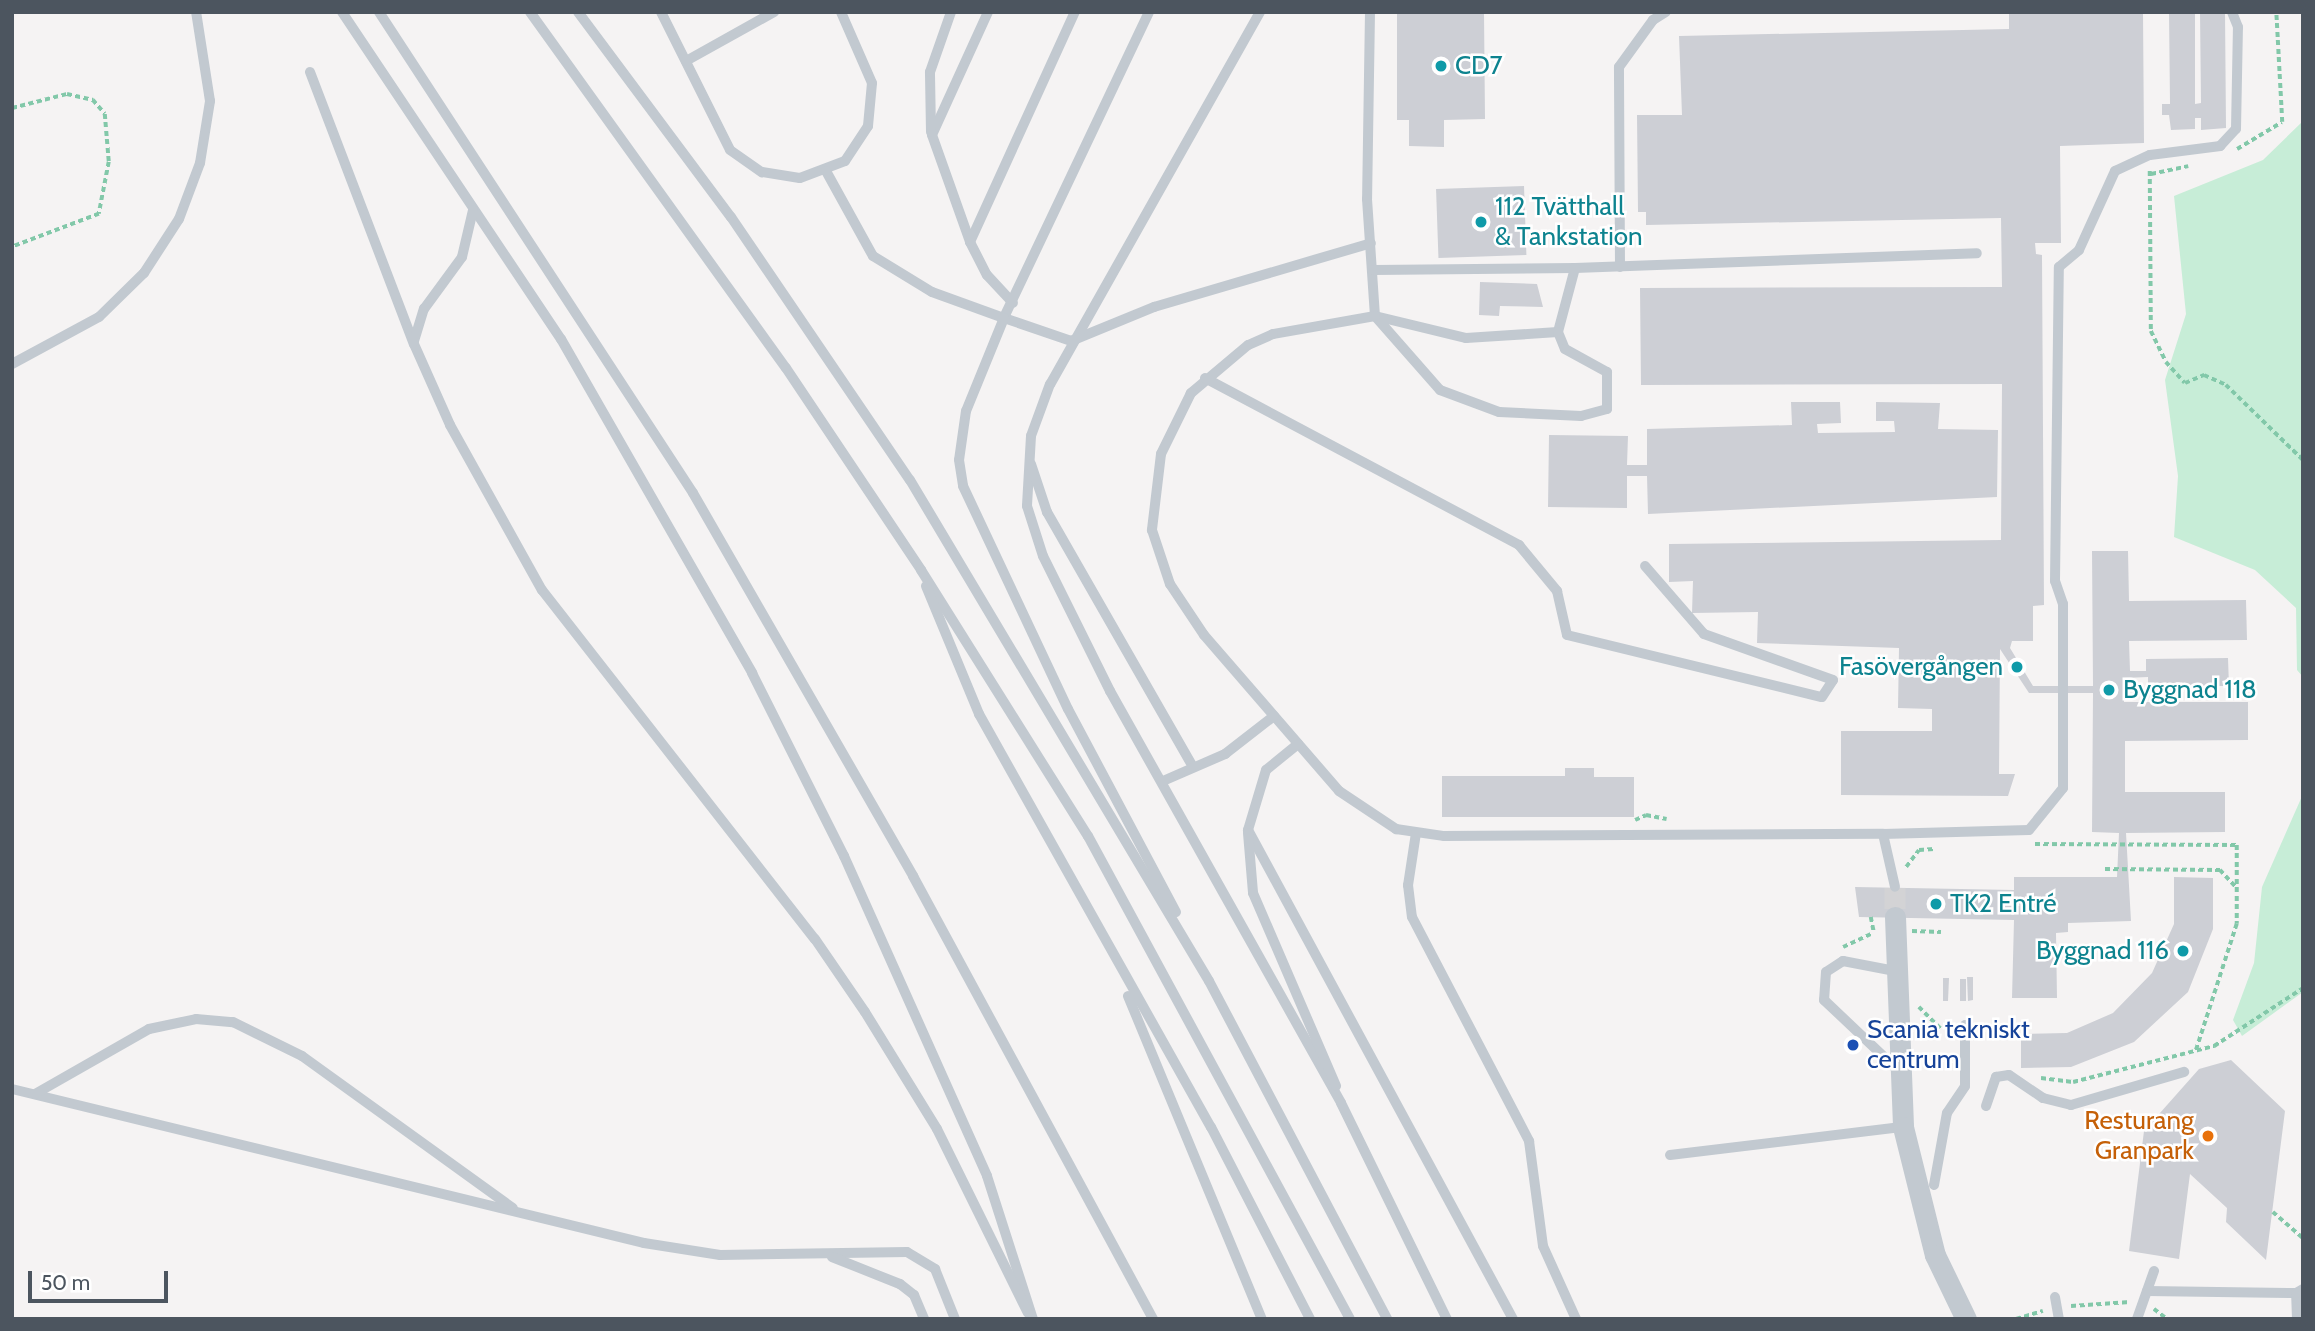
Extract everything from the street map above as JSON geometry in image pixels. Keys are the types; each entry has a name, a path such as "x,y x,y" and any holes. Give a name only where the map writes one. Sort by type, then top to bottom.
{"street":[{"path":"1895,917 1903,1128 1935,1255 1966,1319"}],"lane":[{"path":"12,364 99,317 144,273 175,228 207,136 208,66 196,12"},
{"path":"341,12 561,339 789,747 986,1175 1032,1319"},
{"path":"379,12 693,494 913,876 1153,1319"},
{"path":"527,12 786,368 921,570 1088,836 1350,1319"},
{"path":"578,12 731,218 910,480 1209,981"},
{"path":"661,12 719,132 747,163 782,177 826,171 859,144 873,104 866,64 841,12"},
{"path":"686,61 774,12"},
{"path":"951,12 930,72 932,135 970,242 987,275 1013,303"},
{"path":"932,135 988,12"},
{"path":"970,242 1075,12"},
{"path":"1149,12 1004,318 967,411 959,460 963,486 1068,709 1387,1319"},
{"path":"1260,12 1071,341 1028,454 1027,506 1043,556 1341,1102 1447,1319"},
{"path":"1370,12 1371,243 1375,316 1440,390 1499,412 1581,416 1607,409 1607,372 1565,349 1558,332 1575,268"},
{"path":"1620,267 1619,67 1653,20 1666,12"},
{"path":"1558,332 1465,338 1375,316 1273,334 1205,378 1169,430 1152,530 1181,604 1298,744 1360,810 1416,833 1883,834 2029,830 2063,788 2063,604 2055,581 2059,267 2079,250 2115,171 2150,155 2220,146 2236,129 2238,27 2232,12"},
{"path":"310,72 414,344 450,425 542,590 815,939 907,1079 1032,1319"},
{"path":"826,171 873,256 932,292 1071,341 1154,307 1371,243"},
{"path":"414,344 424,309 462,257 473,210"},
{"path":"1374,270 1620,267 1976,253"},
{"path":"1205,378 1518,545 1557,592 1567,635 1822,697 1833,680 1704,634 1645,566"},
{"path":"1028,454 1047,512 1192,767"},
{"path":"921,570 943,641 979,714 1119,971 1211,1127 1310,1319"},
{"path":"1163,780 1225,754 1274,716"},
{"path":"1298,744 1266,770 1248,830 1253,893 1330,1060 1341,1102"},
{"path":"1248,830 1513,1319"},
{"path":"1416,833 1408,885 1412,917 1529,1141 1543,1246 1576,1319"},
{"path":"1883,834 1895,887"},
{"path":"1895,971 1843,961 1826,972 1824,1000 1899,1071"},
{"path":"1119,971 1162,1090 1262,1319"},
{"path":"35,1094 149,1029 196,1019 233,1022 302,1056 516,1210"},
{"path":"1934,1185 1947,1113 1965,1086 1965,1025"},
{"path":"1986,1106 1996,1077 2009,1075 2043,1098 2071,1105 2184,1072"},
{"path":"12,1089 516,1210 720,1255 826,1255 888,1248 915,1255 945,1283 955,1319"},
{"path":"1670,1155 1903,1128"},
{"path":"826,1255 901,1284 924,1319"},
{"path":"2137,1319 2154,1271"},
{"path":"2147,1291 2299,1291 2297,1319"}],"path":[{"path":"12,108 60,95 93,100 105,114 108,162 99,214 12,247"},
{"path":"2150,155 2151,331 2166,362 2185,383 2204,375 2226,385 2303,460"},
{"path":"2019,845 2032,844"},
{"path":"2196,1051 2228,959 2238,890 2237,845"},
{"path":"1905,872 1907,859 1919,850 1941,848"},
{"path":"2105,869 2220,870 2238,890"},
{"path":"2033,1075 2073,1082 2127,1063 2196,1051 2243,1030 2303,988"},
{"path":"1920,1008 1942,1030"},
{"path":"2273,1212 2303,1237"},
{"path":"2016,1319 2056,1308 2142,1305 2166,1318"}],"green space":[{"path":"2303,121 2303,677 2297,670 2296,608 2255,570 2174,537 2178,476 2165,380 2186,314 2174,196 2263,160"},
{"path":"2303,794 2303,992 2242,1036 2233,1020 2254,963 2262,887"}],"building":[{"name":"CD7","path":"1397,12 1484,12 1485,119 1444,120 1444,147 1409,146 1409,120 1397,120"},
{"path":"2009,12 2143,12 2144,143 2060,146 2061,243 2035,243 2036,254 2042,255 2044,605 2033,606 2033,641 2012,641 2010,648 2033,686 2093,686 2092,551 2128,551 2129,601 2246,600 2247,640 2129,641 2130,671 2146,671 2146,659 2228,658 2229,686 2148,686 2148,677 2124,678 2124,702 2248,702 2248,740 2125,741 2125,792 2225,792 2225,832 2126,833 2131,921 2068,923 2068,932 2056,933 2057,998 2012,998 2014,920 1859,917 1855,887 2014,890 2014,877 2117,877 2119,833 2092,832 2093,693 2029,693 2000,649 1999,774 2015,774 2008,796 1841,795 1841,731 1932,731 1932,709 1898,708 1899,648 1757,643 1758,612 1692,613 1693,581 1669,582 1669,544 2001,540 2002,384 1641,385 1640,288 2002,287 2001,218 1646,225 1646,212 1638,212 1637,115 1682,115 1679,36 2009,29"},
{"path":"2169,12 2195,12 2195,104 2201,103 2200,12 2225,12 2226,128 2201,130 2201,118 2195,118 2195,129 2171,130 2169,115 2162,115 2162,104 2170,104"},
{"name":"112 Tvätthall & Tankstation","path":"1524,186 1526,255 1438,258 1436,189"},
{"path":"1480,282 1537,284 1543,307 1500,306 1499,316 1479,315"},
{"path":"1791,402 1840,402 1841,423 1817,424 1818,433 1895,432 1894,421 1876,421 1876,402 1940,403 1938,429 1998,430 1997,497 1648,514 1647,476 1627,476 1627,508 1548,507 1549,435 1628,436 1627,465 1647,465 1647,429 1792,425"},
{"path":"1565,768 1594,768 1594,777 1634,777 1634,817 1442,817 1442,776 1565,776"},
{"name":"Byggnad 116","path":"2174,877 2213,878 2213,929 2188,992 2134,1042 2071,1067 2021,1068 2021,1034 2067,1033 2113,1013 2152,973 2174,924"},
{"path":"1967,977 1973,977 1973,1000 1968,1001"},
{"path":"1943,978 1949,978 1948,1001 1943,1001"},
{"path":"1960,979 1966,979 1966,1001 1960,1001"},
{"path":"2231,1060 2285,1111 2266,1260 2226,1222 2227,1208 2190,1174 2179,1259 2129,1251 2144,1131 2199,1069"}],"tunnel":[{"path":"1895,887 1895,917"}],"place":[{"name":"CD7","path":"1441,66"},
{"name":"112 Tvätthall & Tankstation","path":"1481,222"},
{"name":"Fasövergången","path":"2017,667"},
{"name":"Byggnad 118","path":"2109,690"},
{"name":"TK2 Entré","path":"1936,904"},
{"name":"Byggnad 116","path":"2183,951"},
{"name":"Scania tekniskt centrum","path":"1853,1045"},
{"name":"Resturang Granpark","path":"2208,1136"}]}
